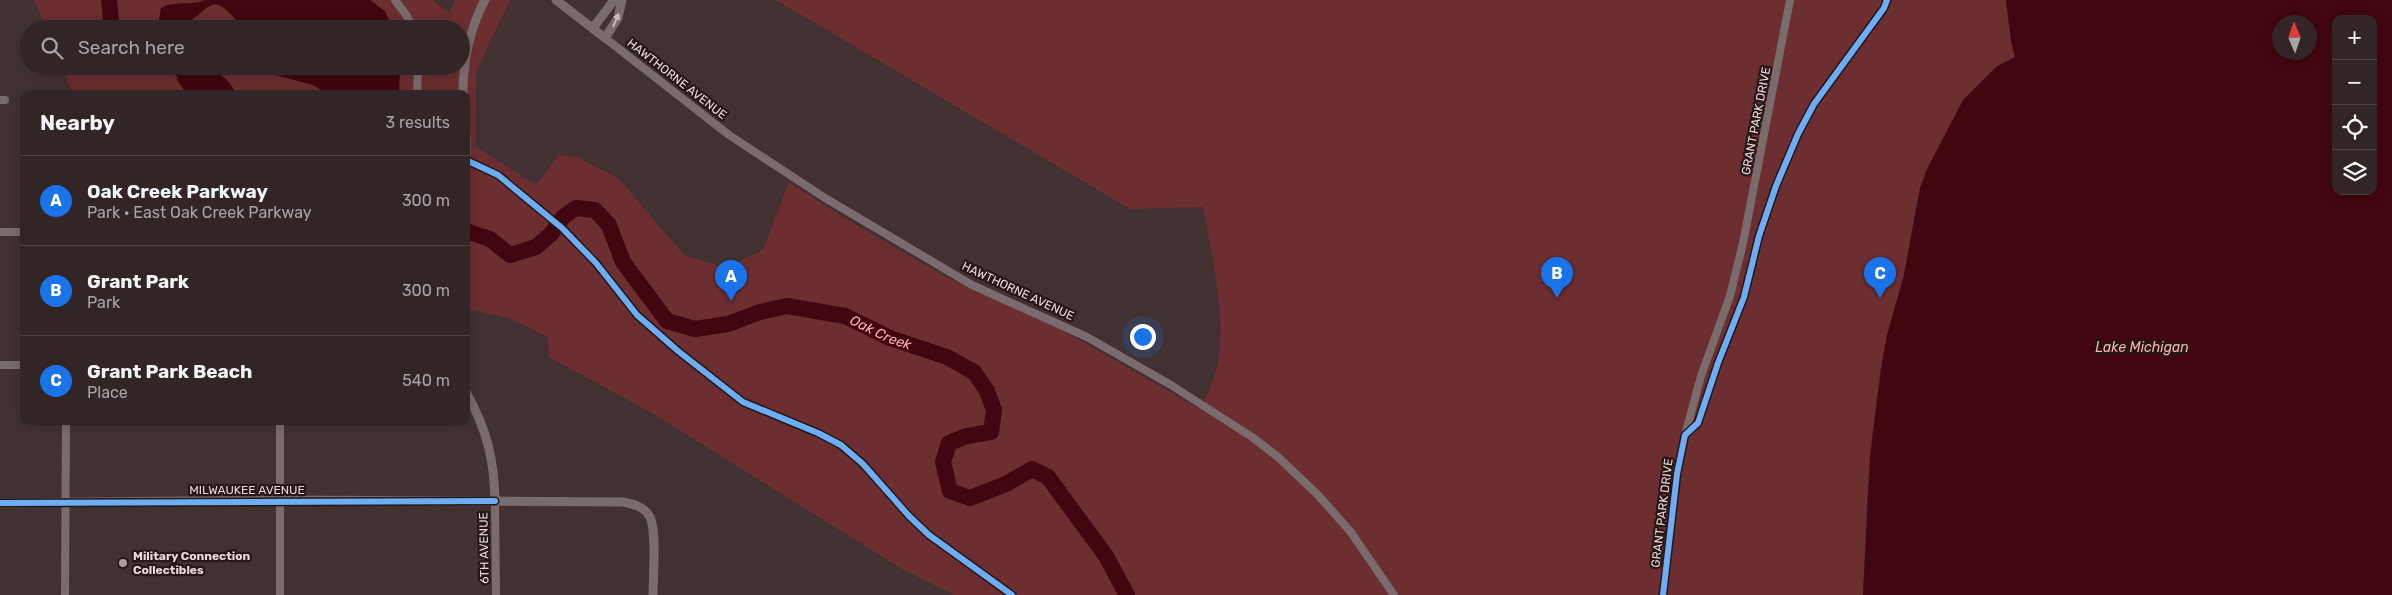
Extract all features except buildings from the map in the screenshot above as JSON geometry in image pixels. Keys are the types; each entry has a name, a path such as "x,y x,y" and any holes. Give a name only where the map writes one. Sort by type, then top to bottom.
{"street":[{"path":"396,0 409,20"},
{"path":"470,35 485,0"},
{"name":"HAWTHORNE AVENUE","path":"556,0 728,135 825,198 972,285 1095,341 1171,385 1252,437 1278,457 1318,495 1350,531 1394,595"},
{"path":"592,28 614,0"},
{"path":"605,38 618,18 622,0"},
{"name":"GRANT PARK DRIVE","path":"1663,595 1677,474 1685,435 1734,278 1751,205 1790,0"},
{"path":"417,90 418,75"},
{"path":"463,90 464,75"},
{"path":"470,162 498,175 570,235 596,263 637,314 743,402 818,433 841,445 863,464 909,516 929,535 1012,595"},
{"path":"0,232 20,232"},
{"path":"0,365 20,365"},
{"path":"470,400 484,427 490,445 495,501"},
{"path":"65,595 66,425"},
{"path":"280,425 280,595"},
{"name":"MILWAUKEE AVENUE","path":"0,503 280,500 624,502 643,509 650,516 653,538 653,595"},
{"name":"6TH AVENUE","path":"495,501 496,595"}],"shaded area":[{"path":"34,0 433,0 449,13 455,0 510,0 476,72 476,147 536,185 559,155 577,157 618,178 684,255 726,268 763,250 789,182 843,217 944,276 1064,331 1200,409 1216,369 1220,337 1219,299 1203,207 1130,209 776,0 2006,0 2015,57 1996,67 1963,100 1917,201 1904,275 1887,335 1874,419 1867,496 1863,595 954,595 902,569 652,413 549,357 548,337 509,318 470,310 470,90 72,90 66,75 470,75 470,20 42,20"}],"water":[{"path":"205,0 370,0 385,11 389,20 237,20 219,5 207,7 192,20 159,19 161,8"},
{"name":"Lake Michigan","path":"2006,0 2392,0 2392,595 1863,595 1870,456 1881,368 1887,335 1904,275 1920,188 1927,169 1963,100 1996,67 2015,57"},
{"path":"185,75 220,75 230,83 234,90 184,90 176,79"},
{"path":"275,75 400,75 399,90 321,90 313,85"}],"waterway":[{"name":"Oak Creek","path":"109,0 111,20"},
{"name":"Oak Creek","path":"186,75 199,90"},
{"name":"Oak Creek","path":"470,232 490,239 510,255 536,247 551,234 563,217 576,208 595,210 609,225 623,262 667,321 695,329 728,324 760,312 787,306 845,316 890,338 947,357 974,372 987,391 994,410 991,432 967,436 949,443 943,462 950,491 970,498 1006,484 1032,469 1048,477 1106,556 1127,595"}],"cycle path":[{"path":"1663,595 1677,474 1685,435 1698,423 1718,363 1744,297 1759,236 1776,186 1798,134 1814,104 1884,8 1887,0"},
{"path":"470,162 498,175 562,228 596,263 637,315 678,351 743,402 818,433 841,445 863,464 909,516 929,535 1012,595"},
{"path":"0,503 495,501"}],"place":[{"name":"Grant Park","path":"1557,298"},
{"name":"Grant Park Beach","path":"1880,298"},
{"name":"Oak Creek Parkway","path":"731,301"},
{"name":"Military Connection Collectibles","path":"123,563"}]}
